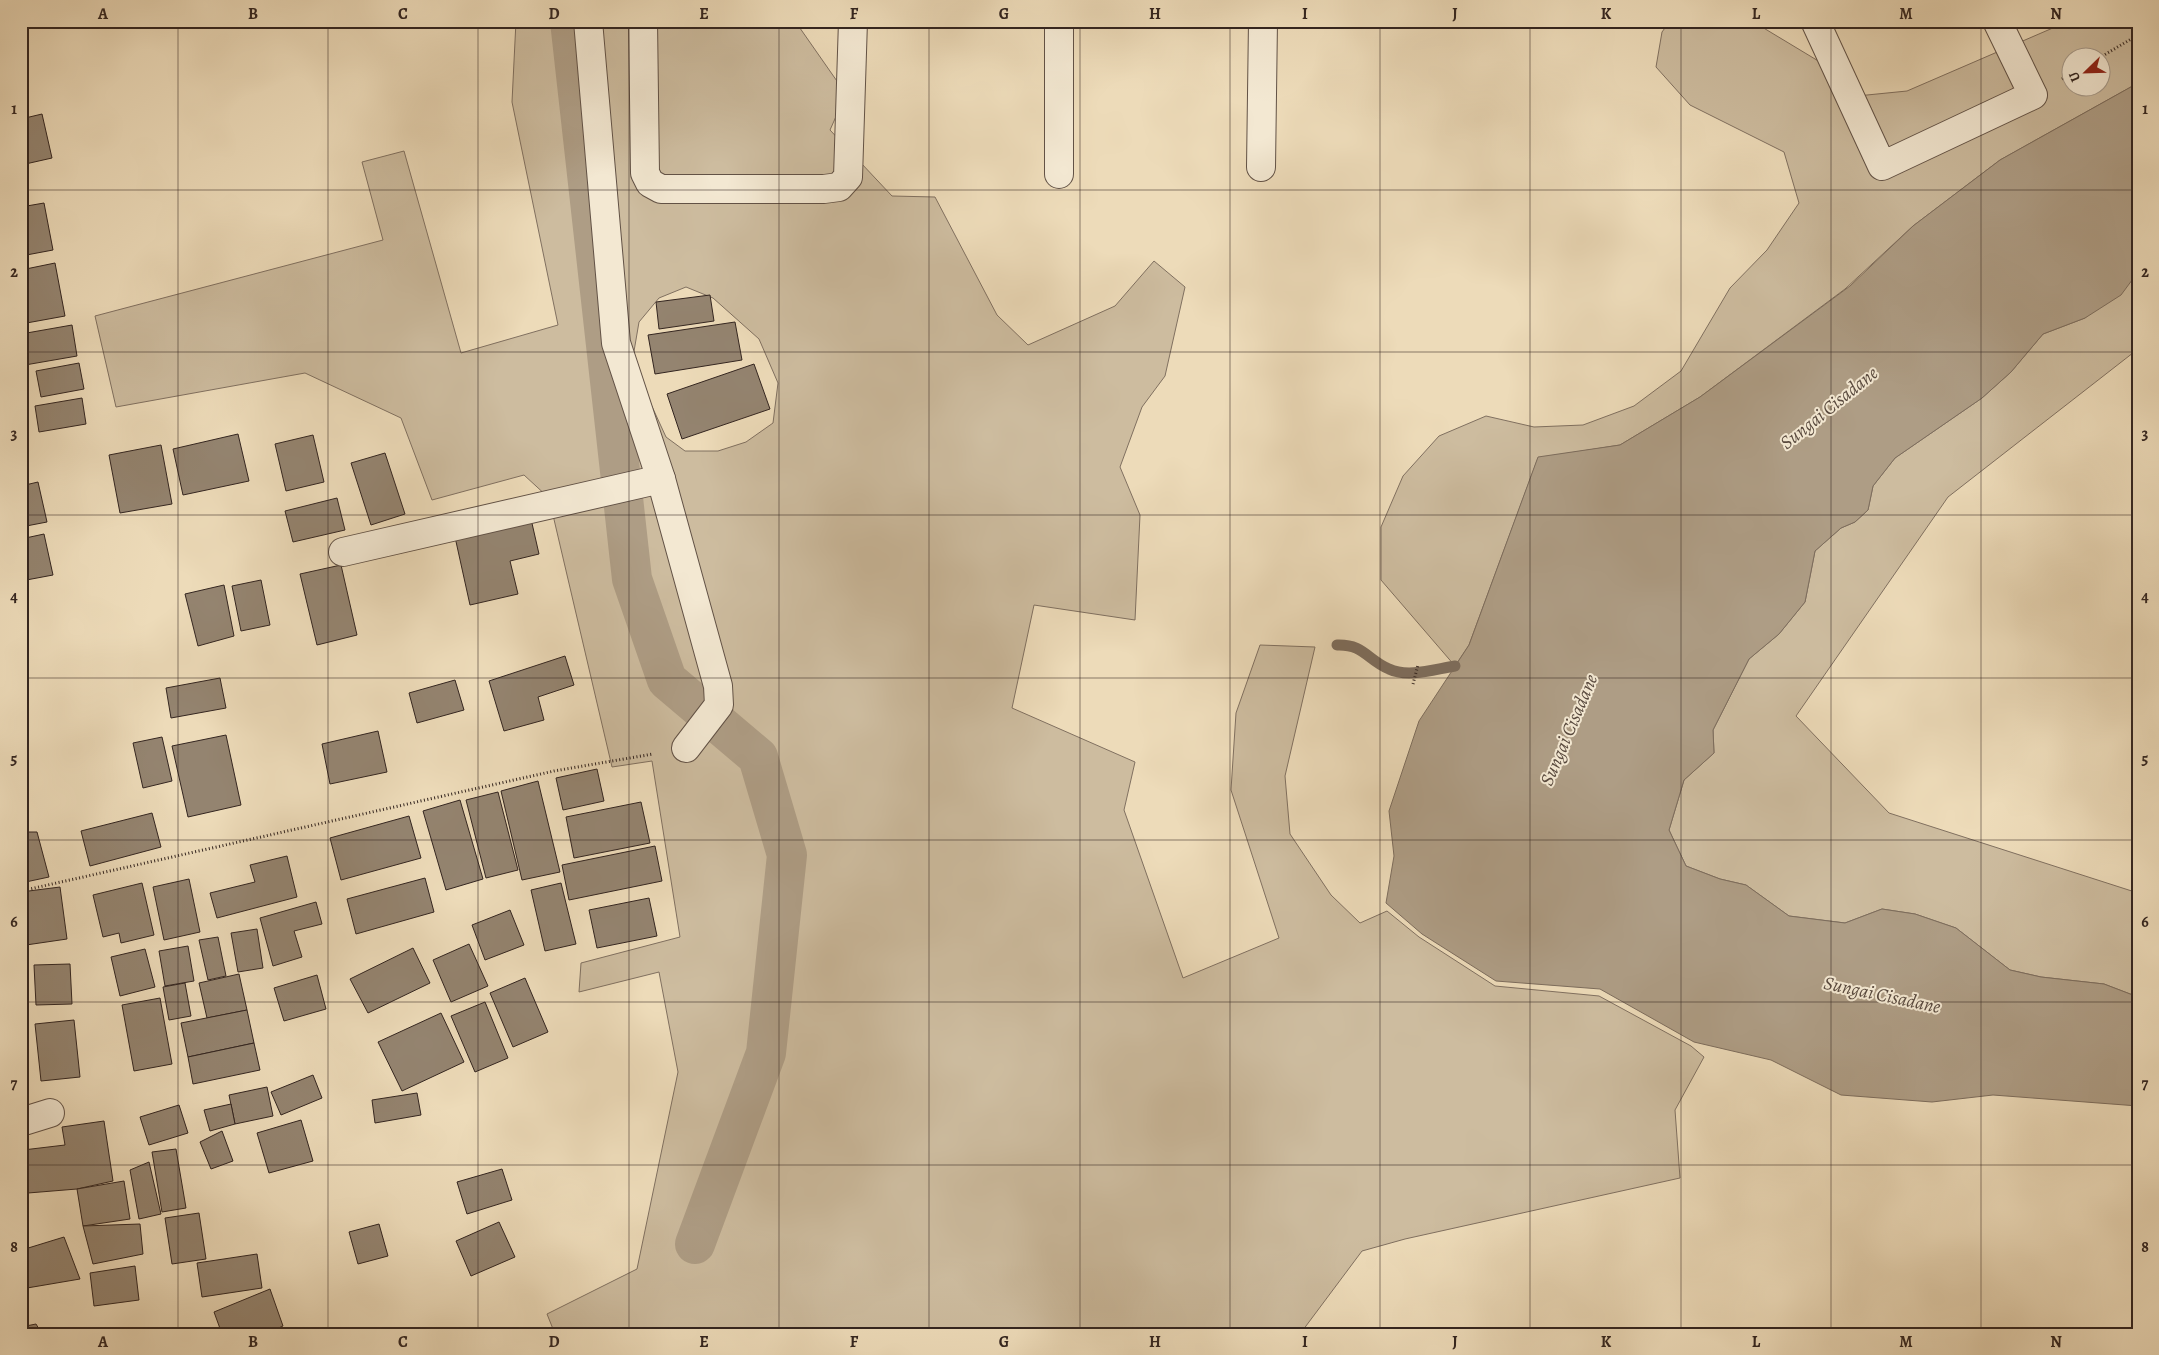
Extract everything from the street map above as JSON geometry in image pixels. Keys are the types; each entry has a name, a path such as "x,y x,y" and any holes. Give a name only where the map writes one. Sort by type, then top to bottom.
{"street":[{"path":"588,21 616,344 654,481 718,686 719,705 686,748"},
{"path":"644,21 645,173 650,183 661,189 824,189 839,187 848,177 853,21"},
{"path":"1058,174 1059,21"},
{"path":"1261,168 1262,21"},
{"path":"1815,21 1882,166 2033,95 1997,21"},
{"path":"342,552 654,481"},
{"path":"21,1122 50,1113"}],"path":[{"path":"2112,50 2138,35"},
{"path":"1413,684 1418,665"},
{"path":"21,891 554,771 686,748"}],"shaded area":[{"path":"516,21 795,21 846,94 830,130 892,196 935,197 997,315 1028,345 1115,306 1154,261 1185,287 1165,376 1142,407 1120,467 1140,515 1135,620 1034,605 1012,708 1135,762 1124,810 1183,978 1279,938 1231,790 1236,713 1260,645 1315,647 1285,776 1290,834 1331,895 1360,923 1387,911 1419,937 1495,986 1599,996 1691,1046 1704,1057 1675,1110 1680,1178 1405,1239 1362,1251 1300,1334 555,1334 547,1314 637,1269 678,1072 659,972 579,992 581,963 680,937 652,761 612,767 549,498 524,475 432,500 401,418 305,373 116,407 95,316 383,240 362,162 404,151 461,353 558,325 512,102","holes":["686,287 713,298 759,339 778,383 773,423 746,442 718,451 685,451 666,437 632,363 639,322 659,298"]},
{"path":"1670,21 1752,21 1820,62 1857,96 1907,91 2069,21 2138,21 2138,83 2112,98 2112,48 2062,48 2062,98 2111,98 2000,160 1913,226 1845,289 1700,397 1620,445 1538,458 1469,645 1455,666 1381,580 1381,527 1403,476 1439,436 1486,416 1534,427 1583,425 1634,406 1681,371 1730,288 1767,250 1799,203 1784,152 1690,105 1656,67 1662,32"},
{"path":"2138,272 2138,349 1948,497 1796,716 1889,813 2138,893 2138,997 2104,984 2041,977 2010,970 1956,928 1915,914 1882,909 1845,923 1789,916 1746,885 1720,879 1686,866 1669,830 1684,780 1714,753 1713,730 1749,659 1779,634 1805,602 1815,551 1841,528 1855,522 1868,510 1873,486 1895,458 1982,398 2011,372 2043,334 2085,318"}],"water":[{"name":"Sungai Cisadane","path":"2138,83 2138,272 2121,295 2085,318 2043,334 2011,372 1982,398 1895,458 1873,486 1868,510 1855,522 1841,528 1815,551 1805,602 1779,634 1749,659 1713,730 1714,753 1684,780 1669,830 1686,866 1720,879 1746,885 1789,916 1845,923 1882,909 1915,914 1956,928 2010,970 2041,977 2104,984 2138,997 2138,1106 1993,1095 1932,1102 1841,1095 1771,1060 1694,1042 1600,989 1496,981 1422,934 1386,903 1394,856 1389,811 1419,721 1469,645 1538,457 1620,445 1700,397 1850,286 1913,226 2000,160"}],"building":[{"path":"42,114 52,158 21,165 21,119"},
{"path":"44,203 53,250 21,256 21,207"},
{"path":"55,263 65,316 21,324 21,270"},
{"path":"710,295 714,321 659,329 656,302"},
{"path":"735,322 742,360 655,374 648,335"},
{"path":"72,325 77,356 25,365 21,334"},
{"path":"79,363 84,389 41,397 36,371"},
{"path":"754,364 770,409 682,439 667,394"},
{"path":"82,398 86,424 39,432 35,406"},
{"path":"238,434 249,481 183,495 173,449"},
{"path":"313,435 324,482 286,491 275,444"},
{"path":"161,445 172,504 120,513 109,455"},
{"path":"385,453 405,514 371,525 351,463"},
{"path":"38,482 47,522 21,527 21,486"},
{"path":"337,498 345,530 293,542 285,511"},
{"path":"531,519 539,554 510,561 518,594 470,605 455,537"},
{"path":"44,534 53,575 21,581 21,539"},
{"path":"341,565 357,635 317,645 300,574"},
{"path":"261,580 270,625 241,631 232,586"},
{"path":"224,585 234,636 198,646 185,594"},
{"path":"565,656 574,685 538,697 544,720 504,731 489,681"},
{"path":"220,678 226,708 171,718 166,688"},
{"path":"455,680 464,710 417,723 409,693"},
{"path":"378,731 387,772 330,784 322,744"},
{"path":"226,735 241,805 188,817 172,746"},
{"path":"162,737 172,781 143,788 133,743"},
{"path":"597,769 604,801 563,810 556,778"},
{"path":"538,781 560,872 522,880 501,791"},
{"path":"498,792 518,870 486,878 466,800"},
{"path":"460,800 483,879 446,890 423,811"},
{"path":"641,802 650,843 574,858 566,817"},
{"path":"152,813 161,847 90,866 81,831"},
{"path":"409,816 421,858 341,880 330,838"},
{"path":"21,832 37,832 49,877 21,883"},
{"path":"655,846 662,881 569,900 562,865"},
{"path":"287,856 297,897 217,918 210,893 255,882 250,865"},
{"path":"425,878 434,912 356,934 347,899"},
{"path":"189,879 200,932 164,940 153,887"},
{"path":"142,883 154,935 121,943 119,933 103,937 93,895"},
{"path":"561,883 576,944 545,951 531,890"},
{"path":"60,887 67,939 26,945 21,912 21,892"},
{"path":"649,898 657,936 597,948 589,910"},
{"path":"316,902 322,924 294,931 302,957 273,966 260,918"},
{"path":"510,910 524,945 485,960 472,925"},
{"path":"257,929 263,968 238,972 231,933"},
{"path":"218,937 226,976 208,980 199,940"},
{"path":"469,944 488,986 451,1002 433,960"},
{"path":"188,946 194,981 165,986 159,951"},
{"path":"413,948 430,983 368,1013 350,979"},
{"path":"145,949 155,987 120,996 111,957"},
{"path":"70,964 72,1004 36,1005 34,965"},
{"path":"21,968 24,968 28,1012 21,1012"},
{"path":"239,974 247,1010 207,1018 199,983"},
{"path":"317,975 326,1009 284,1021 274,988"},
{"path":"525,978 548,1032 513,1047 490,993"},
{"path":"185,983 191,1016 169,1020 163,987"},
{"path":"160,998 172,1064 134,1071 122,1005"},
{"path":"485,1002 508,1058 475,1072 451,1016"},
{"path":"247,1010 254,1043 188,1057 181,1023"},
{"path":"441,1013 464,1062 402,1091 378,1042"},
{"path":"74,1020 80,1077 41,1081 35,1024"},
{"path":"254,1043 260,1070 193,1084 188,1057"},
{"path":"313,1075 322,1098 281,1115 271,1092"},
{"path":"267,1087 273,1116 235,1124 229,1095"},
{"path":"417,1093 421,1115 375,1123 372,1100"},
{"path":"231,1104 235,1124 210,1131 204,1110"},
{"path":"179,1105 188,1133 149,1145 140,1117"},
{"path":"301,1120 313,1161 269,1173 257,1133"},
{"path":"104,1121 113,1181 77,1189 28,1193 23,1150 65,1145 62,1127"},
{"path":"222,1131 233,1161 211,1169 200,1142"},
{"path":"176,1149 186,1208 162,1212 152,1152"},
{"path":"149,1162 161,1214 139,1219 130,1170"},
{"path":"502,1169 512,1200 467,1214 457,1182"},
{"path":"124,1181 130,1219 83,1226 77,1189"},
{"path":"199,1213 206,1259 172,1264 165,1218"},
{"path":"499,1222 515,1257 471,1276 456,1241"},
{"path":"140,1224 143,1254 93,1264 83,1226"},
{"path":"379,1224 388,1256 358,1264 349,1232"},
{"path":"64,1237 80,1279 27,1288 25,1249"},
{"path":"257,1254 262,1288 202,1297 197,1263"},
{"path":"135,1266 139,1300 94,1306 90,1273"},
{"path":"270,1289 283,1326 265,1334 222,1334 214,1312"},
{"path":"36,1324 42,1334 21,1334 21,1327"}],"waterway":[{"path":"570,21 632,579 667,680 758,757 787,855 766,1053 695,1244"},
{"path":"1337,645 1346,645 1360,650 1396,672 1413,673 1455,666"}]}
